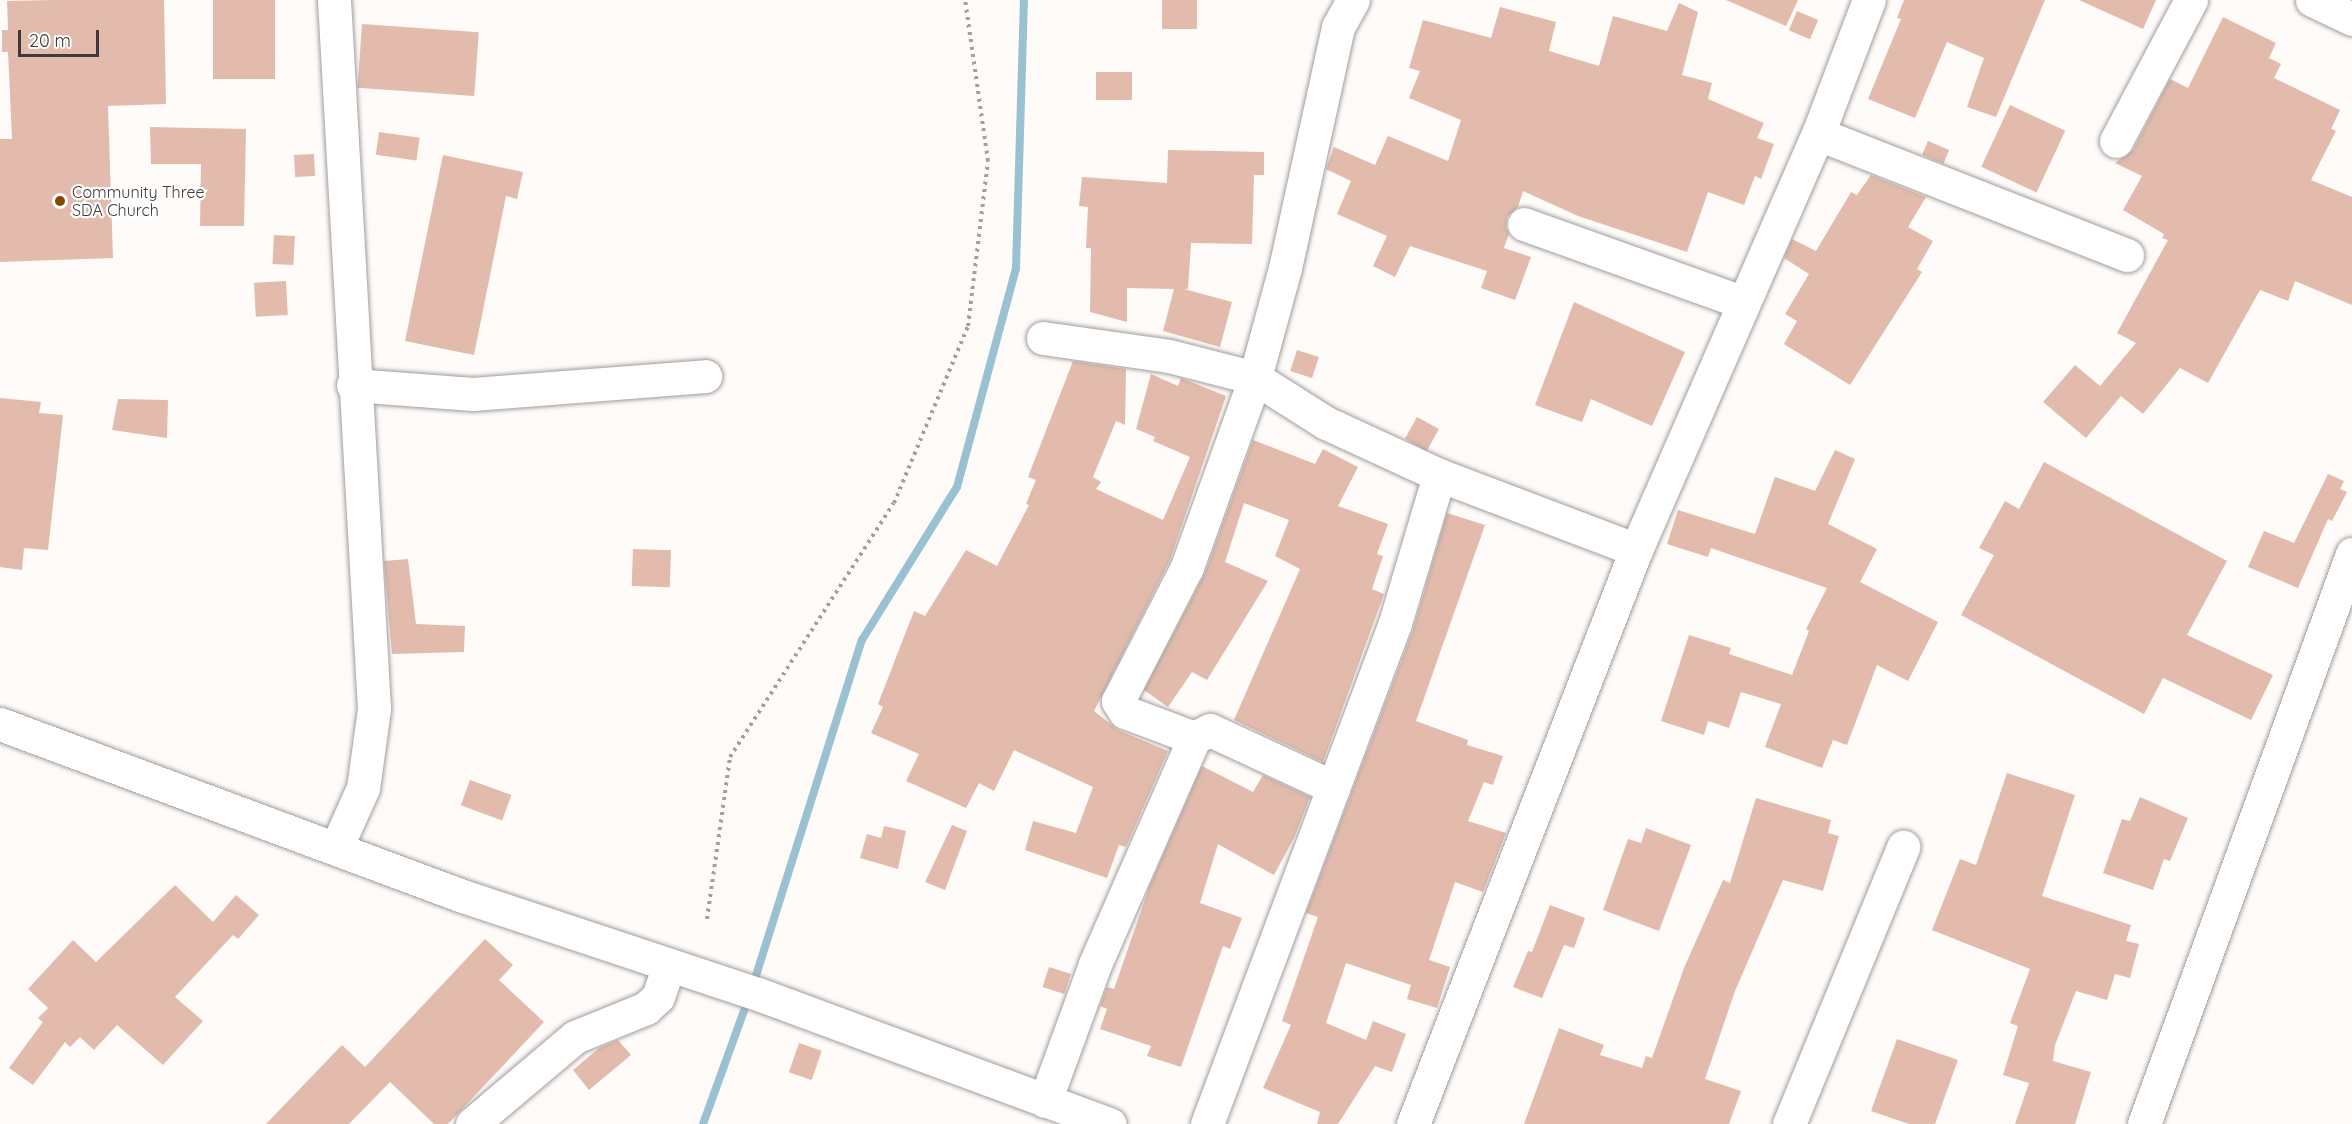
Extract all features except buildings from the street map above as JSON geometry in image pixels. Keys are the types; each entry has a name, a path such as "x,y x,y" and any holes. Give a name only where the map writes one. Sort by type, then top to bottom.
{"street":[{"path":"334,0 353,385 374,709 363,788 336,848"},
{"path":"1194,738 1125,712 1118,702 1187,567 1255,378 1285,268 1338,27 1353,0"},
{"path":"1413,1124 1636,550 1742,302 1818,134 1869,0"},
{"path":"2115,141 2191,0"},
{"path":"2312,0 2352,19"},
{"path":"1818,134 2127,255"},
{"path":"1524,224 1742,302"},
{"path":"1043,338 1169,356 1255,378 1326,423 1439,475 1636,550"},
{"path":"353,385 473,394 705,376"},
{"path":"1206,1124 1395,623 1439,475"},
{"path":"2144,1124 2352,554"},
{"path":"0,724 463,896 669,965 1110,1124"},
{"path":"1045,1101 1095,964 1194,738 1210,730 1333,788"},
{"path":"1789,1124 1903,848"},
{"path":"472,1124 575,1037 646,1008 658,997 669,965"}],"path":[{"path":"707,919 730,757 894,503 968,326 988,161 965,0"}],"waterway":[{"path":"753,985 862,640 957,487 1016,268 1024,0"},
{"path":"703,1124 749,997"}],"place":[{"name":"Community Three SDA Church","path":"60,201"}]}
